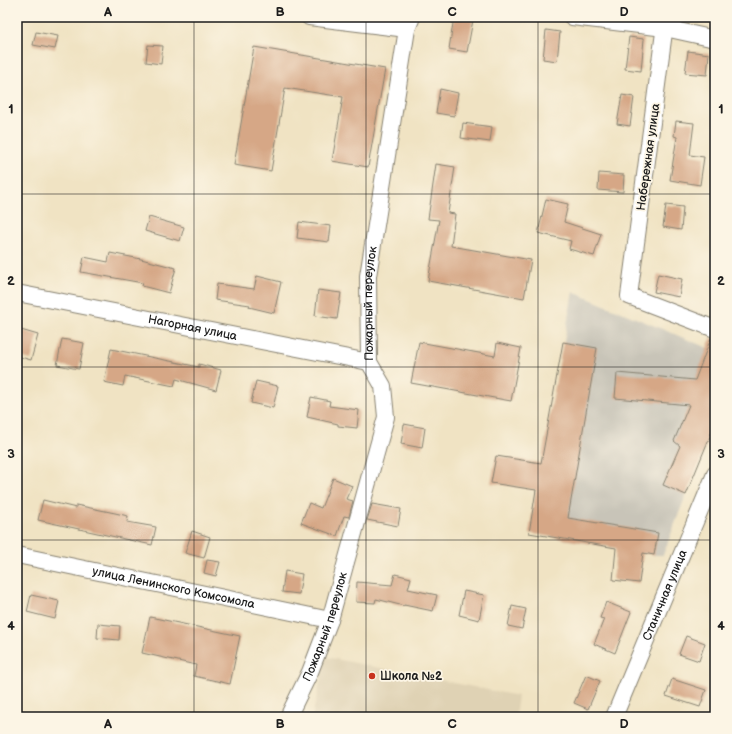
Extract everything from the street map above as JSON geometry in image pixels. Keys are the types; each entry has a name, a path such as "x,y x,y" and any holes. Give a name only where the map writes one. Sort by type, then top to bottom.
{"street":[{"path":"309,17 410,23"},
{"path":"572,17 666,23 715,39"},
{"name":"Пожарный переулок","path":"288,717 310,672 330,620 386,416 383,386 369,362 368,276 410,23"},
{"name":"Набережная улица","path":"666,23 629,296 715,329"},
{"name":"Нагорная улица","path":"17,293 369,362"},
{"name":"Станичная улица","path":"614,717 715,474"},
{"name":"улица Ленинского Комсомола","path":"17,555 330,620"}],"shaded area":[{"path":"573,292 715,351 686,495 663,555 654,555 529,533"},
{"name":"Школа №2","path":"326,657 518,696 515,717 312,717"}],"building":[{"path":"454,17 473,20 467,52 449,49"},
{"path":"546,30 560,32 557,61 543,59"},
{"path":"36,32 58,36 55,49 33,45"},
{"path":"629,37 644,39 641,71 625,69"},
{"path":"148,45 163,46 161,64 146,62"},
{"path":"254,47 385,69 368,167 332,161 343,97 285,88 271,171 234,165"},
{"path":"688,51 709,54 707,75 685,73"},
{"path":"440,89 458,93 454,116 436,113"},
{"path":"622,95 634,97 630,126 617,124"},
{"path":"676,121 694,123 690,155 704,157 700,185 670,180 677,137 674,136"},
{"path":"463,123 492,127 490,142 461,138"},
{"path":"436,164 455,167 448,213 455,214 451,246 531,260 524,298 428,281 439,220 428,219"},
{"path":"599,173 624,175 623,192 598,190"},
{"path":"546,199 568,204 564,222 601,234 594,256 569,249 571,241 538,233"},
{"path":"666,205 683,207 681,230 663,227"},
{"path":"149,217 184,227 180,241 145,231"},
{"path":"299,222 331,226 329,242 297,238"},
{"path":"110,253 176,268 169,293 142,286 143,283 81,272 84,257 108,262"},
{"path":"658,274 682,279 679,297 654,292"},
{"path":"257,276 281,282 274,313 249,307 250,305 215,300 217,284 254,289"},
{"path":"318,290 341,293 337,319 315,316"},
{"path":"21,330 38,335 31,360 17,356 17,344"},
{"path":"711,338 715,338 715,424 686,495 663,485 680,446 674,441 689,405 615,398 617,373 695,380"},
{"path":"62,339 84,343 79,369 57,365"},
{"path":"419,342 495,356 497,343 521,348 511,401 411,383"},
{"path":"563,342 597,348 568,518 658,533 654,555 643,553 639,583 613,580 616,548 529,533 536,490 491,483 496,456 541,463"},
{"path":"111,349 199,367 199,364 221,370 216,390 176,379 174,386 125,376 123,386 104,382"},
{"path":"256,381 278,386 273,408 251,403"},
{"path":"311,397 330,401 329,406 359,410 357,428 338,426 338,424 307,417"},
{"path":"404,424 425,428 422,448 401,444"},
{"path":"333,478 352,486 346,499 353,501 349,517 344,516 337,536 301,523 309,503 321,508"},
{"path":"43,500 76,508 76,505 128,516 127,522 156,527 152,545 38,520"},
{"path":"372,504 401,509 398,526 367,520"},
{"path":"192,531 210,537 204,558 185,553"},
{"path":"207,560 220,562 216,576 204,573"},
{"path":"285,571 302,574 299,594 282,592"},
{"path":"395,574 411,578 408,589 437,595 433,611 376,599 375,603 356,602 357,582 392,585"},
{"path":"464,591 484,595 479,620 459,615"},
{"path":"31,595 59,601 55,619 27,612"},
{"path":"606,602 631,612 615,653 594,644 604,619 600,618"},
{"path":"512,606 526,609 522,629 508,626"},
{"path":"150,617 240,636 230,684 194,676 196,665 142,653"},
{"path":"98,624 120,626 119,640 97,638"},
{"path":"686,636 705,643 699,661 679,654"},
{"path":"586,675 600,681 588,709 574,703"},
{"path":"672,679 706,690 700,707 666,696"}],"place":[{"name":"Школа №2","path":"372,676"}]}
